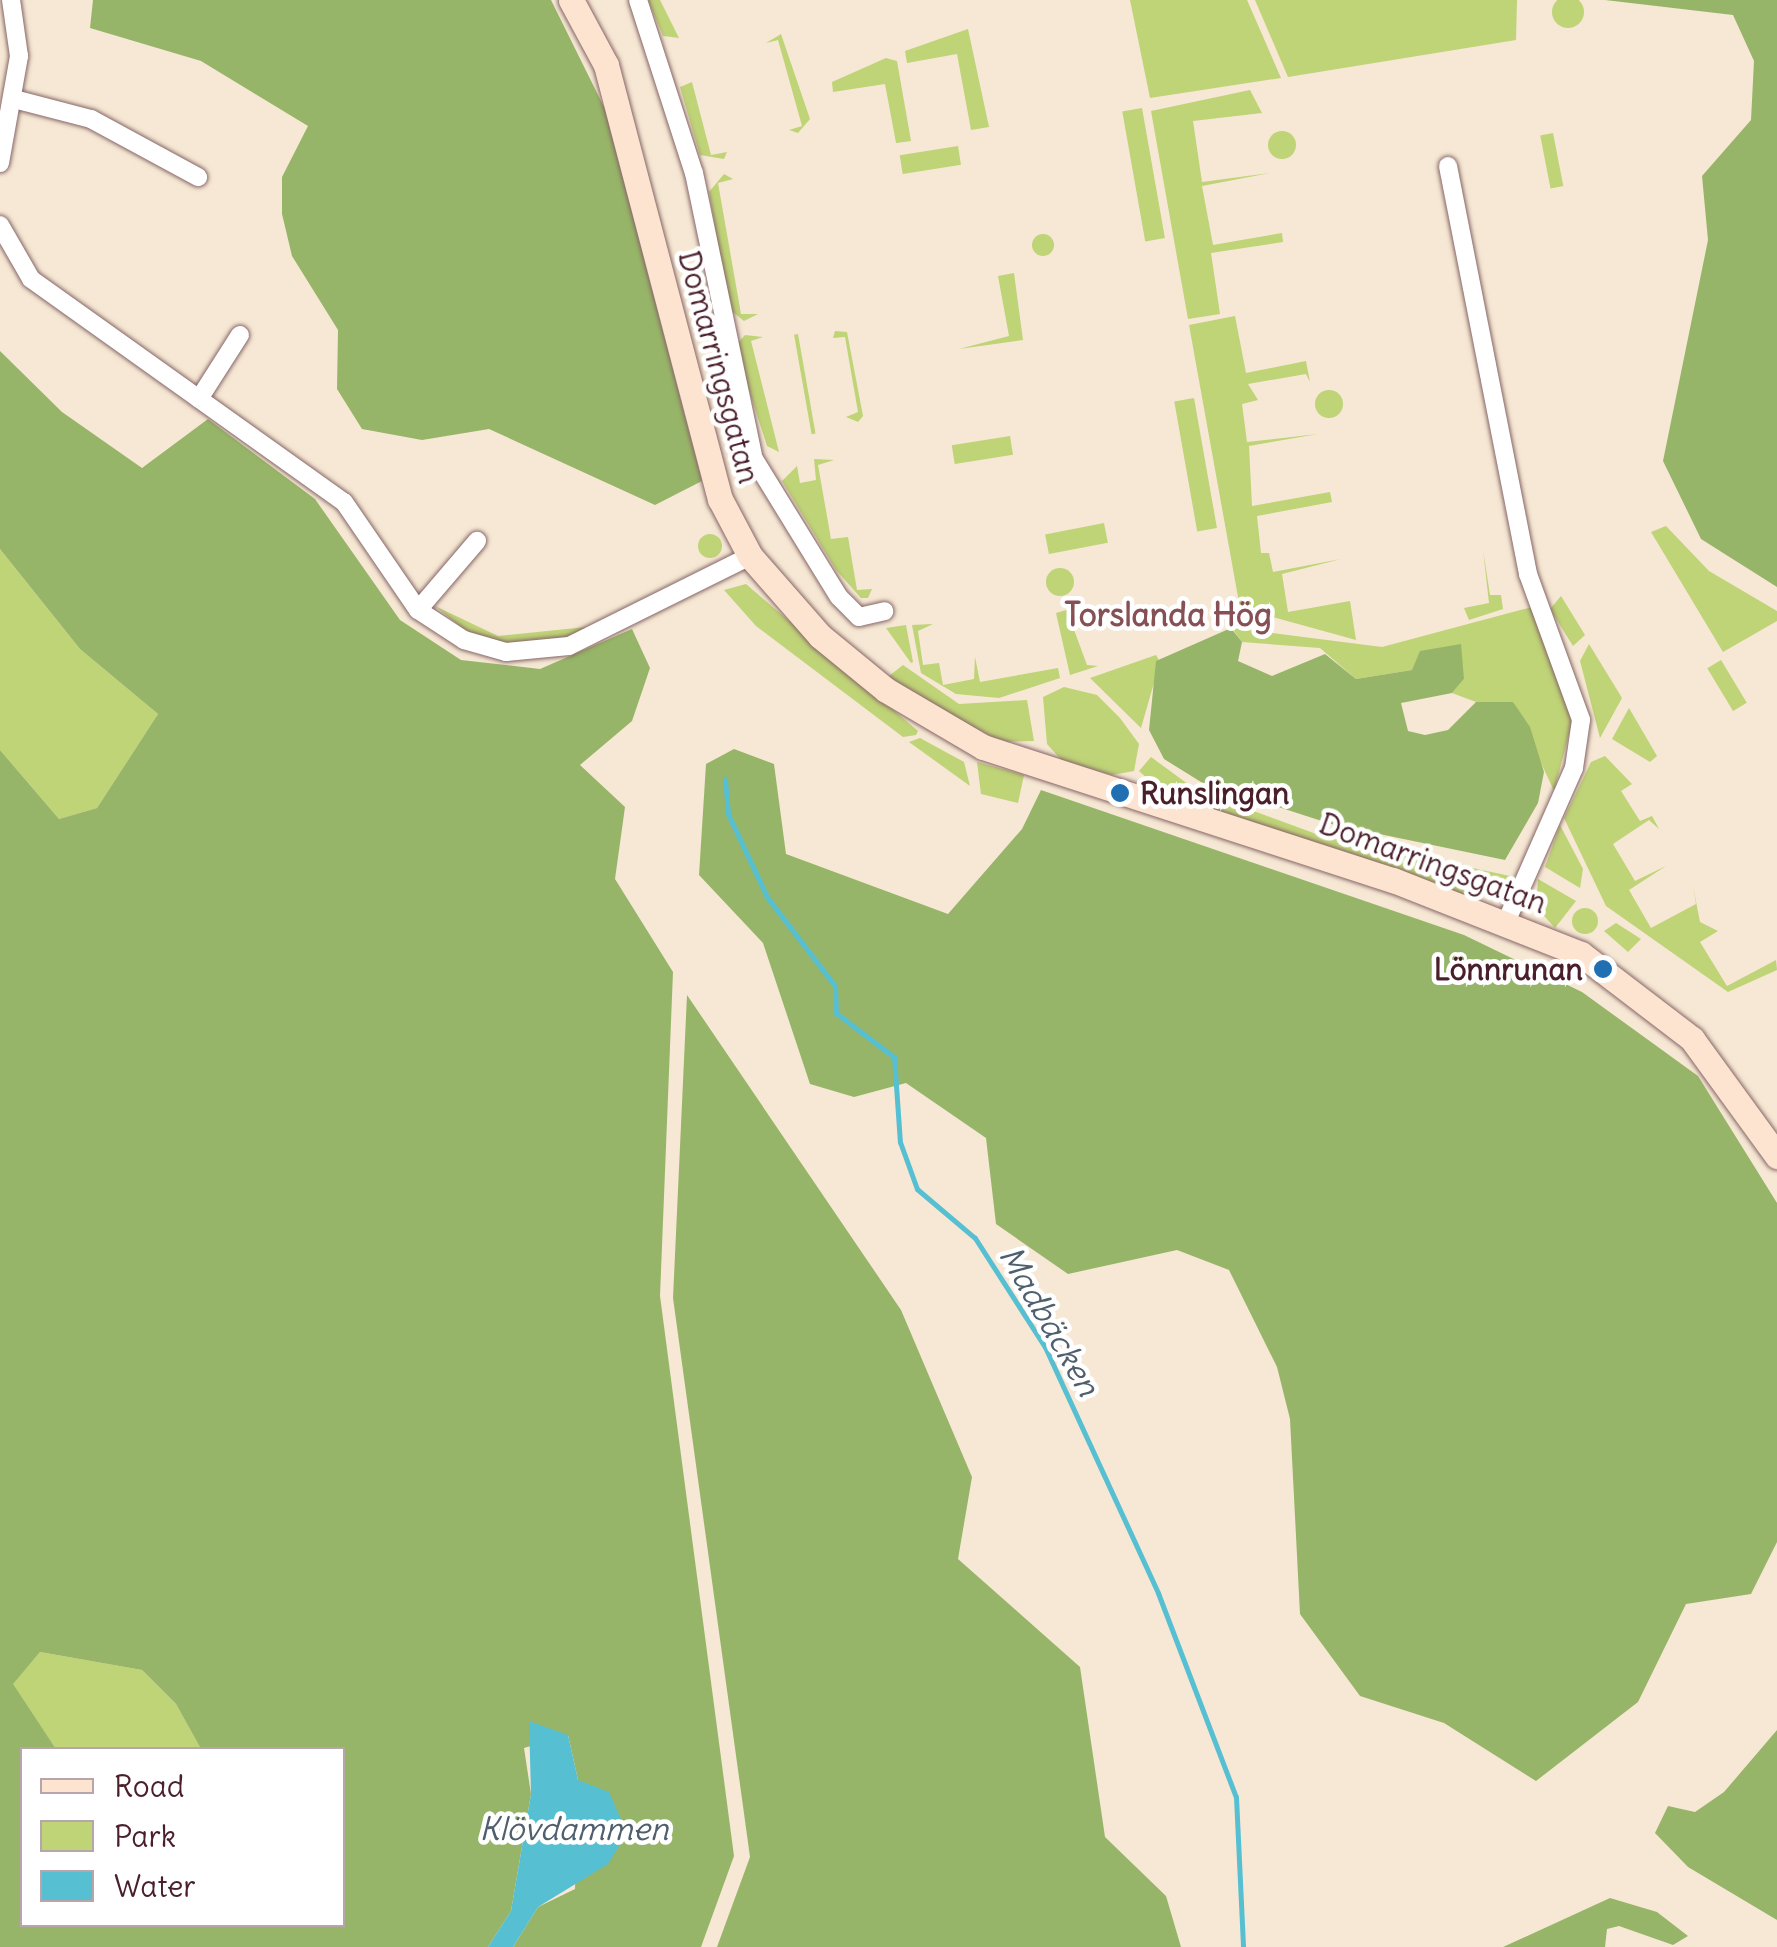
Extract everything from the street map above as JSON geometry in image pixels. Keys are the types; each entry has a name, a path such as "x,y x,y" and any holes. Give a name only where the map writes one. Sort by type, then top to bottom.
{"street":[{"path":"0,163 14,99 11,0"},
{"name":"Domarringsgatan","path":"571,0 606,65 702,445 750,556 846,659 983,747 1506,922 1581,954 1671,1021 1777,1156"},
{"path":"638,0 694,172 754,459 840,597 858,617 884,612"},
{"path":"14,99 92,120 198,176"},
{"path":"1448,166 1528,574 1581,720 1574,768 1506,922"},
{"path":"0,225 31,279 344,502 418,610 493,649 568,646 750,556"},
{"path":"200,399 240,335"},
{"path":"418,610 476,541"}],"green space":[{"path":"1560,-1 1576,-1 1584,12 1579,23 1568,28 1557,23 1552,12"},
{"path":"93,0 551,0 605,109 702,481 655,505 489,429 422,440 362,429 337,389 338,330 292,256 282,214 282,177 308,126 201,61 90,28"},
{"path":"648,0 660,0 679,38 663,36"},
{"path":"1130,0 1247,0 1281,78 1150,98"},
{"path":"1255,0 1517,0 1516,40 1288,77"},
{"path":"1605,0 1777,0 1777,587 1701,539 1663,461 1708,240 1702,176 1751,120 1754,61 1733,15"},
{"path":"968,29 989,127 971,130 957,54 907,63 905,51"},
{"path":"781,34 810,119 798,133 789,130 802,126 778,40 766,43"},
{"path":"886,58 897,61 911,141 896,143 885,84 833,92 832,82"},
{"path":"692,82 711,155 727,152 724,159 700,155 680,87"},
{"path":"1250,90 1262,113 1193,121 1202,182 1270,173 1202,186 1213,245 1282,233 1283,242 1211,253 1220,314 1188,319 1151,111"},
{"path":"1142,108 1165,238 1145,241 1122,111"},
{"path":"1282,131 1292,135 1296,145 1292,155 1282,159 1272,155 1268,145 1272,135"},
{"path":"1553,133 1563,186 1551,188 1540,135"},
{"path":"958,146 961,165 903,174 900,155"},
{"path":"724,174 733,179 718,183 741,314 758,314 744,321 729,309 709,192"},
{"path":"1043,234 1051,237 1051,253 1043,256 1035,253 1032,245 1035,237"},
{"path":"1014,273 1023,340 959,349 1009,336 998,276"},
{"path":"1235,316 1246,373 1306,361 1310,382 1306,374 1248,384 1258,400 1242,404 1247,442 1318,434 1249,446 1252,506 1330,492 1332,502 1257,516 1261,553 1269,553 1273,572 1341,559 1282,574 1288,612 1350,601 1356,640 1240,608 1189,325"},
{"path":"835,331 847,332 863,416 858,422 846,417 858,412 845,337 833,338"},
{"path":"798,334 816,433 812,434 794,335"},
{"path":"745,335 763,337 751,341 779,452 767,446 745,378 737,344"},
{"path":"0,351 62,412 142,468 208,419 315,499 400,620 461,660 540,669 632,629 650,668 632,721 580,765 625,807 615,879 673,972 660,1296 734,1856 701,1947 513,1947 538,1907 575,1889 578,1780 568,1735 524,1748 531,1794 511,1911 488,1947 0,1947 0,750 59,819 97,808 158,714 80,649 0,549"},
{"path":"1329,390 1339,394 1343,404 1339,414 1329,418 1319,414 1315,404 1319,394"},
{"path":"1194,398 1217,528 1197,531 1174,401"},
{"path":"1010,436 1013,455 955,464 952,445"},
{"path":"814,459 834,460 818,465 831,539 848,537 857,590 872,589 868,598 861,598 836,570 782,481 797,466 800,483 816,480"},
{"path":"1104,523 1108,543 1049,554 1045,534"},
{"path":"1666,526 1709,571 1777,611 1777,621 1723,652 1651,532"},
{"path":"710,534 722,546 710,558 698,546"},
{"path":"0,549 80,649 158,714 97,808 59,819 0,750"},
{"path":"1483,550 1490,595 1501,595 1503,609 1469,620 1464,608 1489,603"},
{"path":"1060,568 1070,572 1074,582 1070,592 1060,596 1050,592 1046,582 1050,572"},
{"path":"746,584 918,731 916,735 903,737 756,626 724,590"},
{"path":"1561,596 1585,635 1573,646 1550,609"},
{"path":"435,606 498,636 586,627 571,639 516,645 472,636"},
{"path":"1080,606 1070,619 1087,665 1098,666 1070,675 1056,613"},
{"path":"1532,607 1573,719 1554,791 1513,702 1476,702 1452,693 1464,679 1412,670 1356,679 1320,648 1242,642 1232,628 1382,647"},
{"path":"933,624 918,631 923,665 939,663 943,685 974,679 975,657 980,682 1058,668 1060,678 999,698 956,694 921,673 912,625"},
{"path":"906,625 913,662 911,663 886,628"},
{"path":"1231,628 1242,642 1238,661 1272,676 1325,654 1356,679 1412,670 1420,651 1461,644 1464,679 1452,693 1401,703 1408,731 1425,735 1448,730 1476,702 1513,702 1530,727 1544,772 1538,803 1505,860 1331,824 1201,782 1164,759 1149,730 1156,661"},
{"path":"1589,644 1622,698 1600,738 1580,661"},
{"path":"1156,655 1160,662 1141,728 1090,678"},
{"path":"1721,660 1747,703 1733,711 1707,668"},
{"path":"903,665 959,704 1027,700 1034,741 1002,742 920,699 889,676"},
{"path":"1064,687 1097,695 1120,718 1139,744 1134,771 1112,775 1063,762 1047,744 1043,697"},
{"path":"1629,708 1657,756 1650,762 1612,739"},
{"path":"920,738 964,762 970,786 909,742"},
{"path":"734,749 774,764 786,854 948,914 1022,829 1041,790 1464,935 1582,992 1698,1076 1777,1203 1777,1542 1751,1594 1686,1604 1638,1702 1536,1781 1444,1723 1360,1696 1300,1614 1290,1419 1277,1367 1229,1270 1177,1250 1068,1274 996,1224 986,1138 906,1083 854,1097 810,1084 763,943 699,875 706,764"},
{"path":"1605,756 1632,784 1621,791 1640,821 1652,816 1659,829 1649,820 1613,844 1635,881 1666,866 1629,890 1651,928 1696,904 1693,886 1700,922 1718,931 1700,942 1727,986 1776,960 1777,970 1728,992 1606,906 1564,818 1591,762"},
{"path":"1151,757 1196,790 1319,835 1510,876 1491,895 1466,898 1219,815 1148,779 1139,771"},
{"path":"977,762 1024,775 1018,803 981,794"},
{"path":"1560,825 1583,869 1580,888 1545,867"},
{"path":"1538,879 1576,901 1555,928 1536,907"},
{"path":"1585,908 1594,912 1598,921 1594,930 1585,934 1576,930 1572,921 1576,912"},
{"path":"1616,923 1641,939 1628,952 1604,931"},
{"path":"687,995 901,1310 972,1477 958,1559 1080,1667 1105,1837 1166,1896 1181,1947 717,1947 750,1857 673,1298"},
{"path":"40,1652 142,1670 176,1704 200,1747 55,1747 12,1684"},
{"path":"1777,1730 1777,1920 1688,1867 1655,1833 1668,1806 1695,1812 1724,1792"},
{"path":"1610,1898 1657,1912 1688,1936 1673,1945 1619,1926 1607,1929 1605,1947 1503,1947"}],"water":[{"name":"Klövdammen","path":"529,1721 568,1735 578,1780 609,1792 627,1833 608,1864 538,1907 513,1947 488,1947 511,1911 531,1794"}],"waterway":[{"name":"Madbäcken","path":"725,779 728,814 767,897 835,986 836,1013 894,1057 900,1142 917,1189 975,1238 1045,1347 1158,1593 1236,1797 1243,1947"}],"place":[{"name":"Runslingan","path":"1120,793"},
{"name":"Lönnrunan","path":"1603,969"}],"district":[{"name":"Torslanda Hög","path":"1168,615"}]}
